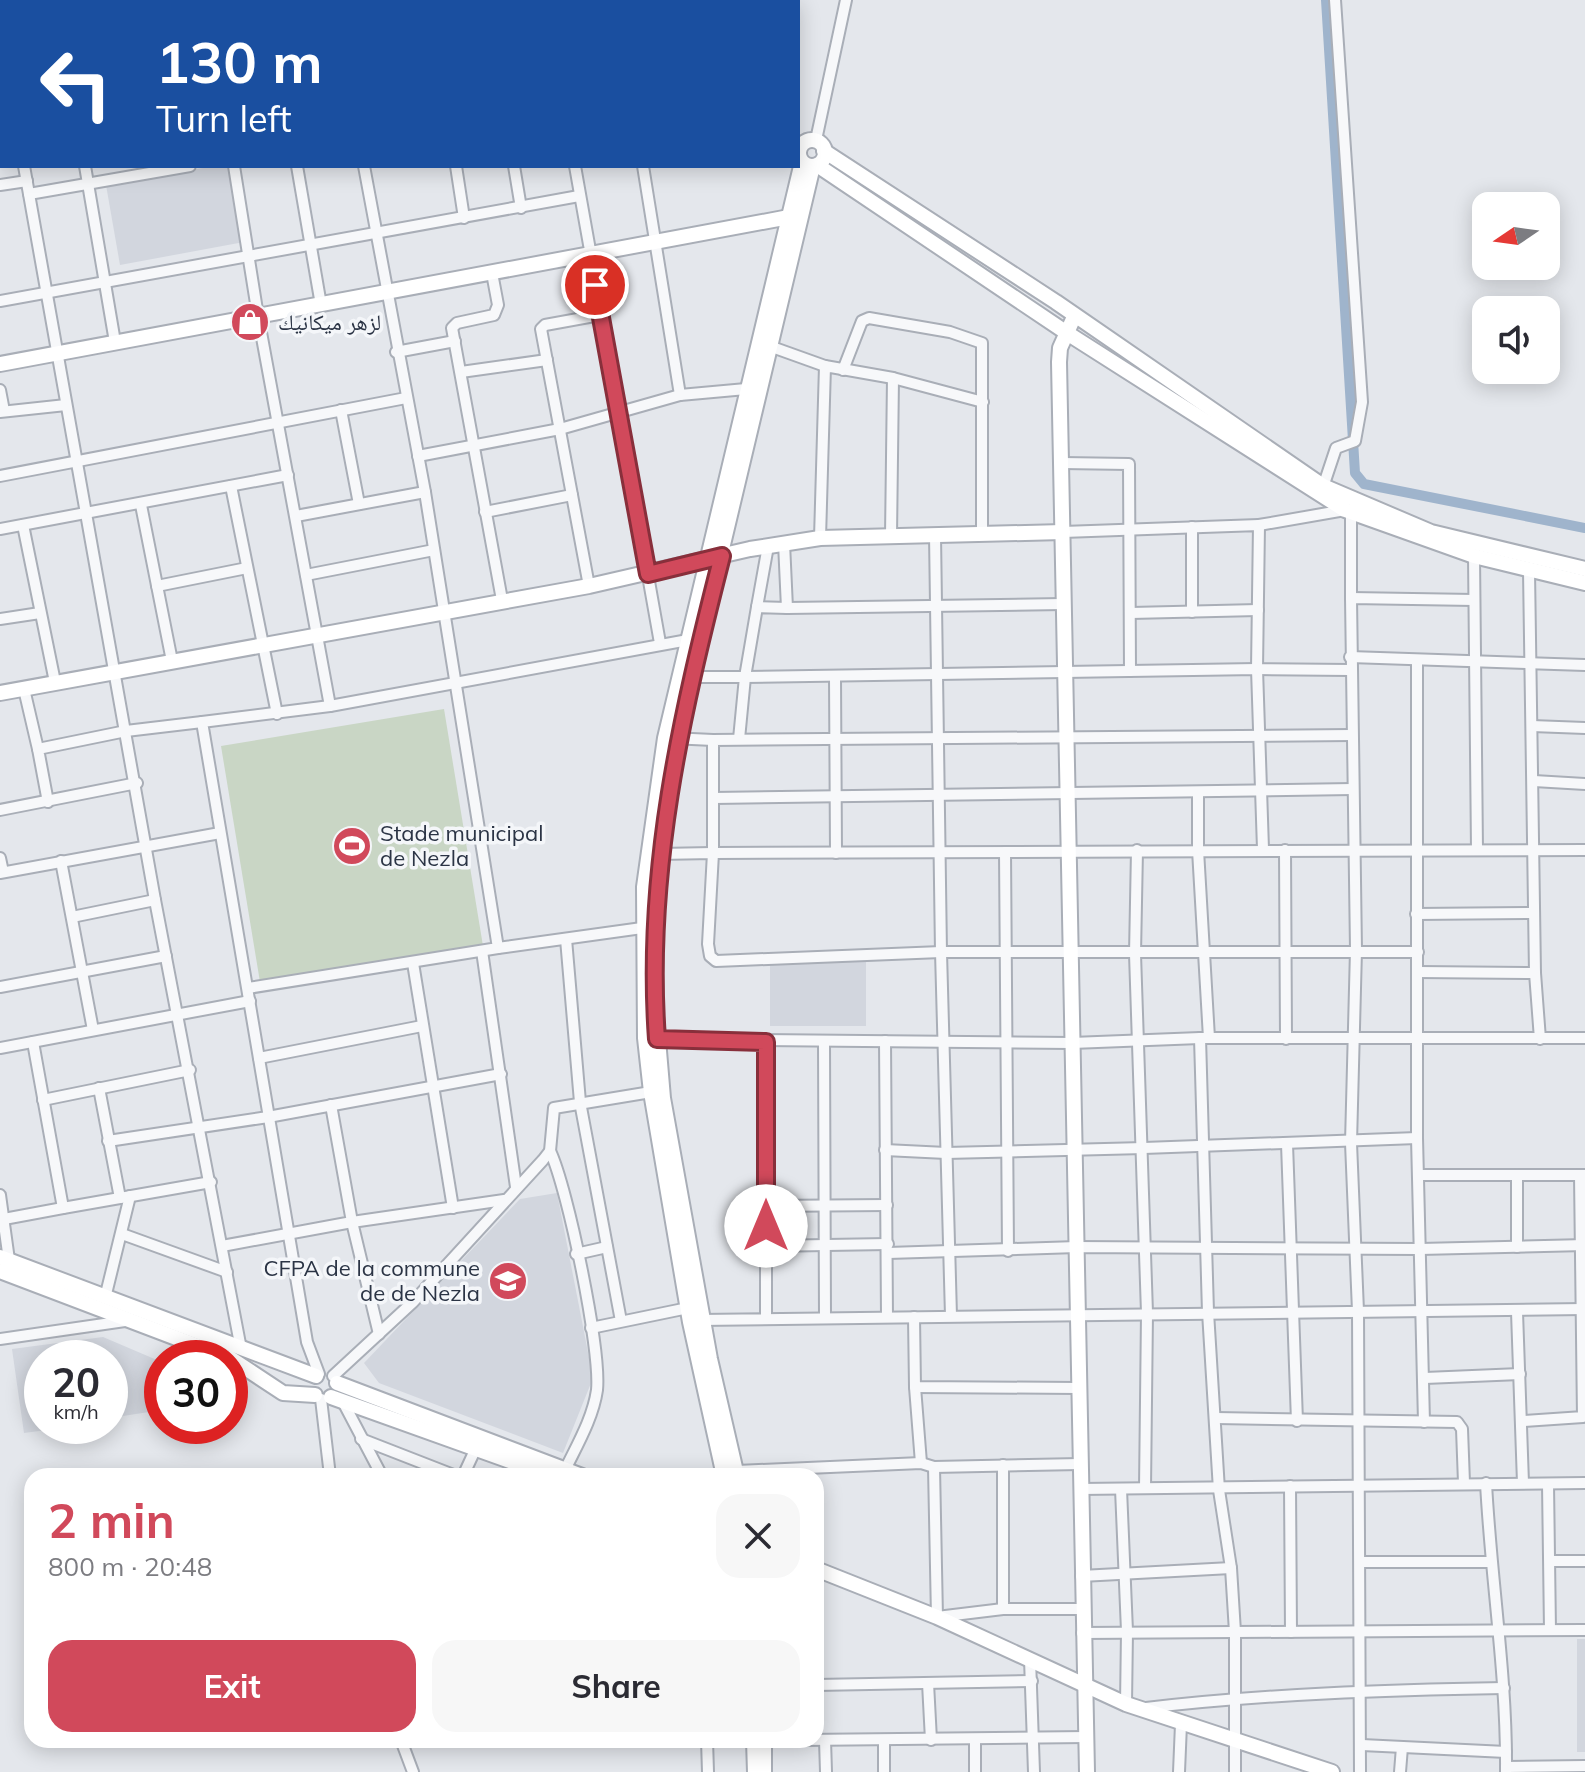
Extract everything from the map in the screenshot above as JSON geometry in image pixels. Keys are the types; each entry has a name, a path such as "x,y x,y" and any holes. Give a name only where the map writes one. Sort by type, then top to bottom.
{"street":[{"path":"694,1316 680,1204 651,1038 642,928 644,887 688,640 715,558 772,347 809,152 846,0"},
{"path":"1322,490 1334,450 1355,441 1362,402 1335,0"},
{"path":"732,1468 694,1316 651,1092 653,925 671,738 692,677 746,389 789,217 809,152"},
{"path":"809,152 1056,302 1348,511 1474,556 1585,583"},
{"path":"809,152 1067,333 1322,490 1431,532 1585,569"},
{"path":"24,168 137,783 155,900 227,1272 232,1340"},
{"path":"85,168 115,342"},
{"path":"29,194 141,170 166,168"},
{"path":"234,168 258,316 330,706"},
{"path":"297,168 321,305"},
{"path":"364,168 396,352 425,492 498,948"},
{"path":"456,168 464,218"},
{"path":"514,168 521,208"},
{"path":"575,168 660,643"},
{"path":"643,168 680,395"},
{"path":"0,185 27,181"},
{"path":"0,301 579,196"},
{"path":"0,364 789,217"},
{"path":"492,273 497,310 489,317 453,325 502,600"},
{"path":"1056,302 1050,321 1060,348 1081,1609 1087,1772"},
{"path":"589,586 542,326 600,315"},
{"path":"1060,348 1074,317"},
{"path":"843,370 862,321 869,318 950,332 982,343 982,535"},
{"path":"396,352 455,341"},
{"path":"772,347 825,366 893,378 983,402"},
{"path":"461,372 547,360"},
{"path":"820,538 825,366"},
{"path":"891,536 893,378"},
{"path":"418,456 560,429 680,395 746,389"},
{"path":"0,390 2,412 66,405"},
{"path":"0,475 406,398"},
{"path":"341,410 359,504"},
{"path":"1062,463 1128,462 1130,671"},
{"path":"0,529 88,515 288,475"},
{"path":"231,486 260,644 277,714"},
{"path":"296,516 425,492"},
{"path":"485,512 572,495"},
{"path":"141,505 172,661"},
{"path":"0,693 443,610 589,586 768,546 820,538 1259,525 1348,511"},
{"path":"1348,511 1356,851 1351,1143 1358,1311 1360,1772"},
{"path":"23,525 55,682"},
{"path":"1259,525 1257,669 1263,849"},
{"path":"1192,527 1192,612"},
{"path":"935,535 941,952 951,1316"},
{"path":"784,543 787,608"},
{"path":"739,739 745,677 768,546"},
{"path":"306,575 434,550"},
{"path":"1474,556 1477,850"},
{"path":"157,586 247,568"},
{"path":"1529,571 1535,973 1540,1039"},
{"path":"1351,598 1474,600"},
{"path":"757,607 1063,604"},
{"path":"1131,613 1258,610"},
{"path":"0,619 40,613"},
{"path":"38,749 126,731 330,706 688,640"},
{"path":"1350,657 1473,664 1585,665"},
{"path":"1417,660 1417,1138 1424,1422"},
{"path":"692,677 1350,670"},
{"path":"835,677 838,738 836,853"},
{"path":"24,689 48,802"},
{"path":"202,722 307,1342 326,1377 330,1468"},
{"path":"1532,726 1585,728"},
{"path":"671,738 1259,733 1352,735"},
{"path":"713,740 713,853 708,944 710,956 716,961 941,952 1418,952"},
{"path":"1534,781 1585,784"},
{"path":"0,810 137,783"},
{"path":"714,798 1353,789"},
{"path":"1198,792 1198,850 1205,953 1204,1147 1208,1312 1219,1490 1231,1568 1235,1632 1235,1772"},
{"path":"0,858 2,872 220,833"},
{"path":"1137,850 1135,954 1144,1148 1147,1313 1145,1488"},
{"path":"1285,850 1286,1039"},
{"path":"659,854 1585,850"},
{"path":"1005,852 1004,1043 1008,1251"},
{"path":"61,861 93,1030"},
{"path":"72,917 155,900"},
{"path":"1416,914 1534,913"},
{"path":"248,988 642,928"},
{"path":"566,939 580,1102 621,1321"},
{"path":"482,951 516,1187"},
{"path":"0,987 166,956"},
{"path":"413,963 453,1208"},
{"path":"1418,972 1535,973"},
{"path":"0,1048 250,1001"},
{"path":"259,1058 422,1026"},
{"path":"651,1038 943,1043 1072,1043 1204,1038 1585,1038"},
{"path":"885,1041 887,1317"},
{"path":"33,1042 63,1208"},
{"path":"766,1042 766,1318"},
{"path":"824,1042 825,1318"},
{"path":"43,1100 190,1070"},
{"path":"108,1141 268,1117 501,1074"},
{"path":"99,1088 108,1141 125,1197 122,1234 105,1298"},
{"path":"562,1468 586,1426 596,1393 591,1328 559,1170 550,1151 552,1112 558,1107 580,1102 651,1092"},
{"path":"331,1105 352,1222 379,1334"},
{"path":"885,1150 946,1153 1351,1143 1417,1138"},
{"path":"1287,1144 1288,1248 1297,1421"},
{"path":"377,1468 361,1439 312,1383 326,1377 379,1334 449,1264 550,1151"},
{"path":"1420,1175 1582,1175 1584,1417 1524,1421"},
{"path":"1517,1175 1517,1247"},
{"path":"4,1219 211,1182"},
{"path":"0,1195 4,1219 3,1263"},
{"path":"222,1246 352,1222 504,1200"},
{"path":"766,1206 887,1205"},
{"path":"122,1234 227,1272"},
{"path":"766,1246 823,1245 948,1253 1077,1247 1420,1249 1582,1245"},
{"path":"576,1254 607,1247"},
{"path":"3,1263 105,1298 199,1340"},
{"path":"3,1263 131,1320 189,1340"},
{"path":"591,1328 621,1321 694,1316 825,1318 1583,1309"},
{"path":"1517,1312 1524,1421 1523,1483"},
{"path":"914,1317 921,1463"},
{"path":"0,1339 131,1320"},
{"path":"248,1359 326,1377 547,1468"},
{"path":"248,1366 283,1393 327,1398 542,1468"},
{"path":"1425,1378 1520,1374"},
{"path":"915,1387 1078,1388"},
{"path":"1216,1418 1359,1423 1453,1421 1460,1425 1464,1483"},
{"path":"361,1439 435,1468"},
{"path":"467,1468 476,1448"},
{"path":"824,1469 921,1463 934,1467 1080,1464"},
{"path":"1003,1465 1003,1609"},
{"path":"934,1467 937,1617"},
{"path":"1486,1483 1490,1562 1504,1688 1506,1769 1585,1766"},
{"path":"1080,1489 1219,1490 1290,1486 1585,1483"},
{"path":"1548,1484 1550,1630"},
{"path":"1290,1486 1291,1632"},
{"path":"1121,1489 1133,1706"},
{"path":"1550,1561 1585,1561"},
{"path":"1361,1562 1490,1562"},
{"path":"1081,1576 1231,1568"},
{"path":"824,1571 937,1617 1085,1687 1181,1724 1235,1739 1295,1765 1332,1772"},
{"path":"937,1617 1003,1609 1081,1609"},
{"path":"1082,1633 1585,1630"},
{"path":"1030,1659 1034,1772"},
{"path":"824,1685 1032,1681"},
{"path":"928,1683 931,1740"},
{"path":"1133,1706 1361,1690 1504,1688"},
{"path":"1179,1772 1181,1724"},
{"path":"826,1772 825,1740 1087,1737"},
{"path":"884,1740 884,1772"},
{"path":"975,1740 975,1772"},
{"path":"1362,1745 1506,1752"},
{"path":"1400,1772 1402,1747"},
{"path":"404,1748 413,1772"},
{"path":"707,1748 708,1772"},
{"path":"754,1748 755,1772"},
{"path":"764,1748 764,1772"}],"shaded area":[{"path":"203,168 230,168 244,242 120,265 106,185"},
{"path":"770,961 866,962 866,1026 770,1026"},
{"name":"CFPA de la commune de de Nezla","path":"557,1193 593,1378 563,1453 379,1383 364,1363 520,1199"},
{"path":"103,1337 110,1340 80,1340"},
{"path":"24,1347 24,1433 12,1349"},
{"path":"128,1348 144,1354 144,1413 128,1415"},
{"path":"1577,1639 1585,1639 1585,1752 1577,1752"}],"green space":[{"name":"Stade municipal de Nezla","path":"444,709 483,946 260,982 221,746"}],"waterway":[{"path":"1326,0 1355,473 1364,484 1585,528"}],"place":[{"name":"لزهر ميكانيك","path":"250,322"},
{"name":"Stade municipal de Nezla","path":"352,846"},
{"name":"CFPA de la commune de de Nezla","path":"508,1281"}],"route":[{"path":"595,285 648,574 722,556 669,780 653,925 655,1015 657,1039 766,1042 766,1226"}]}
